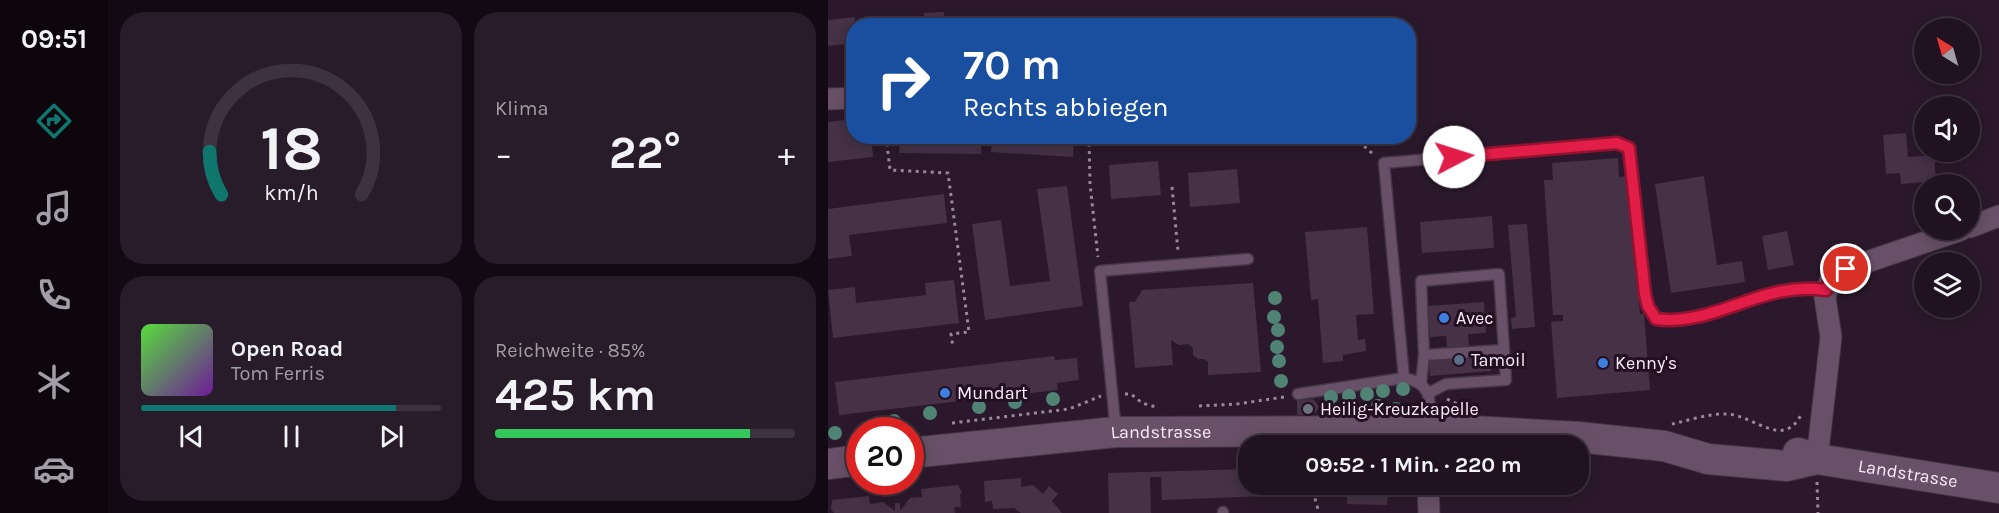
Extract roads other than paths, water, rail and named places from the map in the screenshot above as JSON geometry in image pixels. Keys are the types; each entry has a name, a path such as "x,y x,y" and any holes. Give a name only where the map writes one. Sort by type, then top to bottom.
{"main road":[{"name":"Landstrasse","path":"924,452 1116,432 1273,435"},
{"name":"Landstrasse","path":"1589,437 1668,435 1710,441 1781,446 1817,459 1999,488"},
{"path":"828,464 846,462"}],"street":[{"path":"828,99 846,98"},
{"path":"1980,223 1999,216"},
{"path":"1817,459 1831,337 1826,290 1830,281 1846,269 1932,240"},
{"path":"1428,495 1429,513"}],"lane":[{"path":"1404,378 1384,163 1617,143 1629,148 1645,294 1648,306 1656,319 1679,321 1793,287 1826,290"},
{"path":"1116,432 1100,271 1248,259"},
{"path":"1421,383 1424,355 1421,281 1499,274 1506,380 1446,384 1429,393"},
{"path":"1424,355 1504,350"},
{"path":"1298,394 1404,378 1421,383 1429,393 1430,435"}],"place":[{"name":"Avec","path":"1444,318"},
{"name":"Tamoil","path":"1459,360"},
{"name":"Kenny's","path":"1603,363"},
{"name":"Mundart","path":"945,393"},
{"name":"Heilig-Kreuzkapelle","path":"1308,409"}]}
